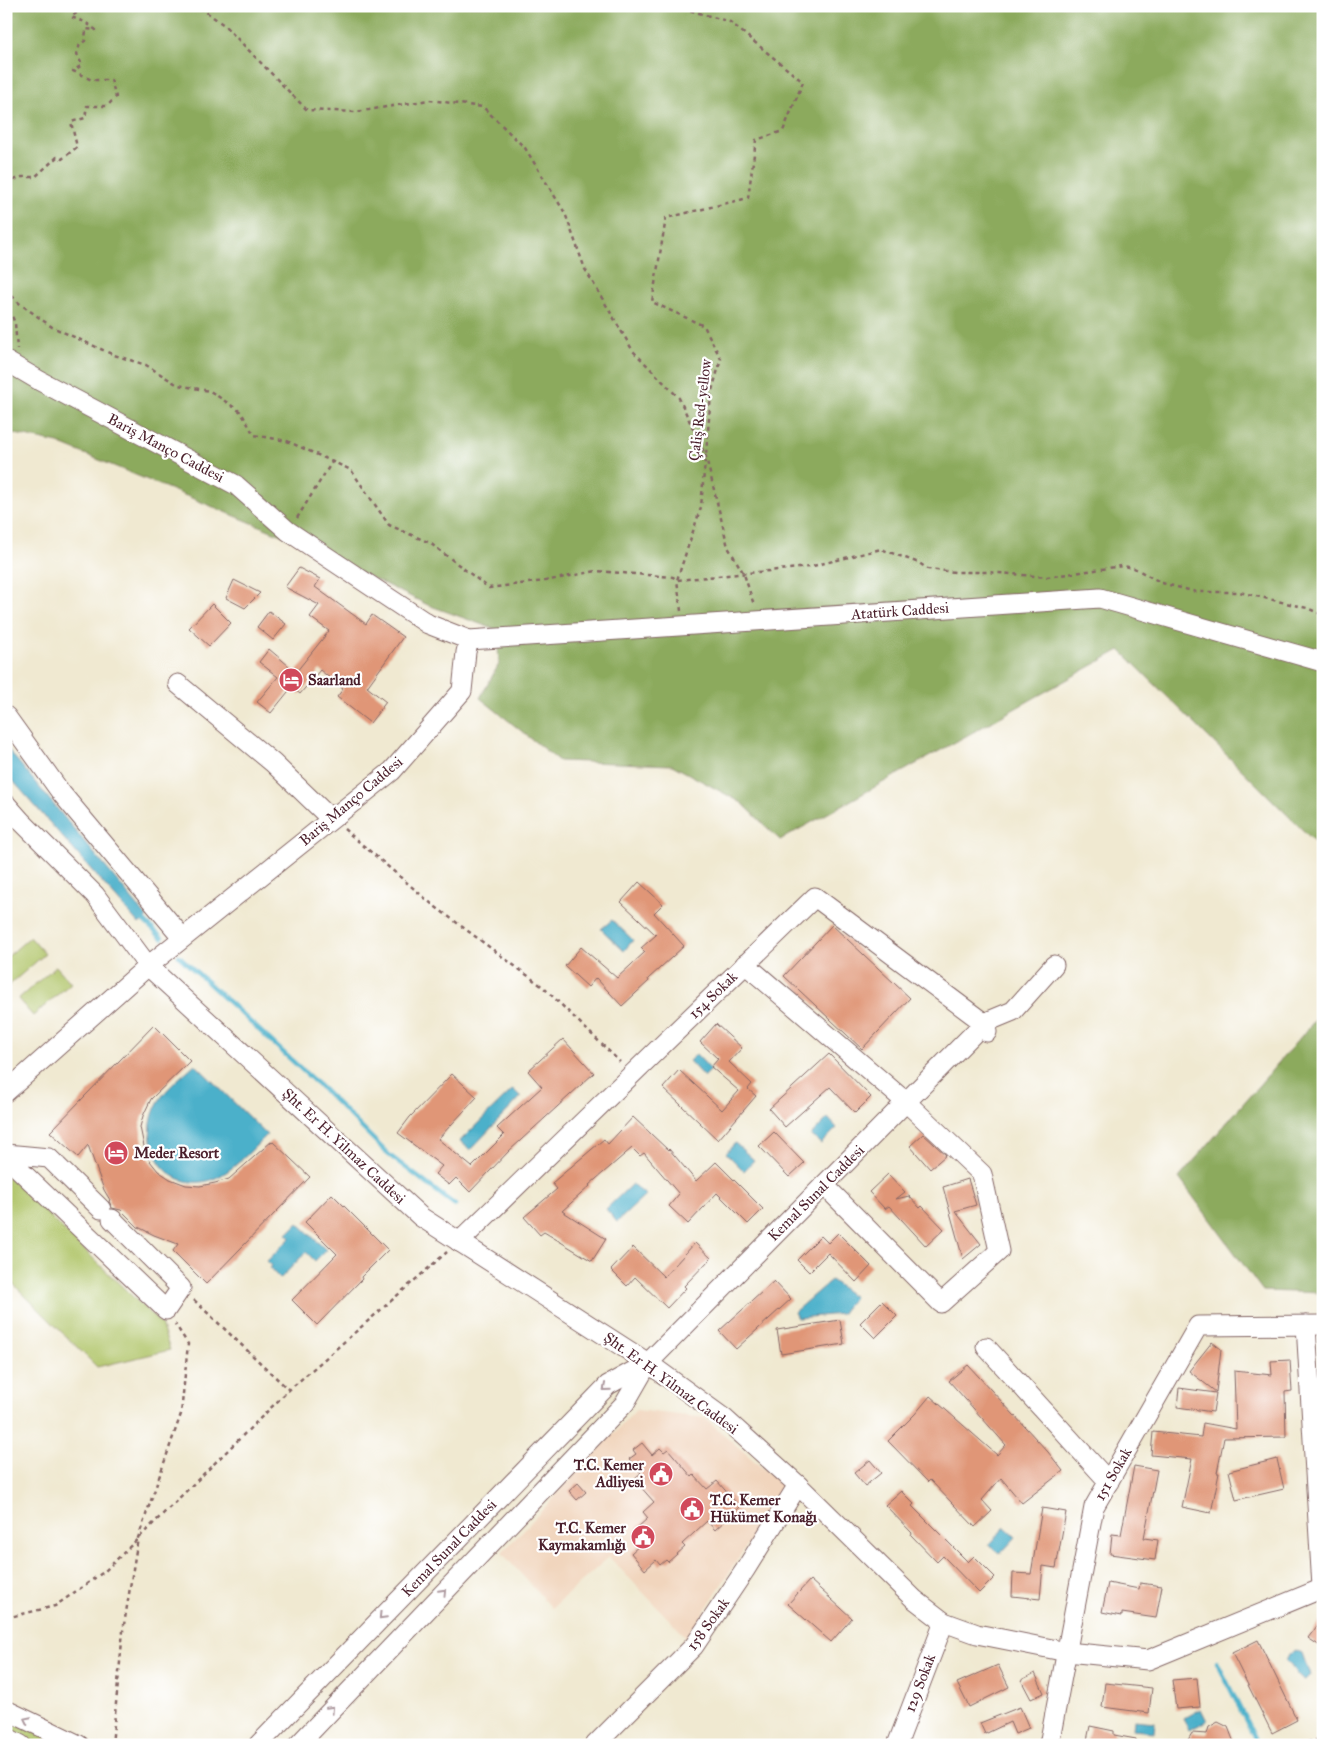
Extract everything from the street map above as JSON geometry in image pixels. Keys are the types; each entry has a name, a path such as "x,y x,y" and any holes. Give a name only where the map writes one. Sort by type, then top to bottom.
{"street":[{"name":"Bariş Manço Caddesi","path":"6,1092 182,937 392,770 462,691 466,652 470,640 428,624 288,531 236,485 13,365"},
{"name":"Atatürk Caddesi","path":"470,640 1100,598 1323,662"},
{"path":"178,684 273,763 331,819"},
{"path":"6,716 62,794 182,937"},
{"name":"Şht. Er H. Yilmaz Caddesi","path":"6,804 95,895 148,966 421,1217 648,1362 725,1419 798,1485 914,1599 944,1622 977,1634 1067,1652 1148,1660 1322,1588"},
{"name":"154 Sokak","path":"459,1242 815,896 986,1027"},
{"path":"745,964 906,1102 982,1174 999,1251 941,1303 824,1185"},
{"path":"986,1027 1014,1011 1054,965"},
{"name":"Kemal Sunal Caddesi","path":"258,1745 608,1385 648,1362 906,1102 986,1027"},
{"path":"6,1155 49,1158 107,1214 181,1288 166,1310 6,1155"},
{"path":"1314,1325 1322,1588"},
{"name":"151 Sokak","path":"1049,1745 1094,1507 1198,1326 1314,1325"},
{"path":"986,1347 1108,1482"},
{"name":"Kemal Sunal Caddesi","path":"298,1745 625,1403 648,1362"},
{"path":"550,1444 568,1462"},
{"name":"158 Sokak","path":"595,1745 694,1646 745,1570 798,1485"},
{"name":"129 Sokak","path":"897,1745 944,1622"},
{"path":"6,1710 79,1745"},
{"path":"6,1738 21,1745"}],"path":[{"path":"6,183 22,177 35,177 57,157 62,159 77,147 71,122 85,118 87,106 107,106 116,97 111,80 92,80 73,71 82,65 78,54 80,44 85,41 86,29 96,30 85,22 71,17 86,6"},
{"path":"192,6 202,9 224,26 307,110 356,112 429,100 483,107 525,148 565,213 584,269 633,351 679,398 706,457 728,547 744,574 760,620"},
{"name":"Çaliş Red-yellow","path":"675,6 730,22 803,82 783,131 756,140 748,198 666,218 652,302 704,326 722,359 711,394 700,507 677,580 683,626"},
{"path":"6,290 19,303 52,327 76,339 114,355 146,365 178,385 210,391 241,412 254,435 287,441 351,470 389,525 430,543 489,588 545,581 596,571 673,577 677,580 809,568 881,548 919,563 928,569 955,572 987,572 1047,577 1122,566 1134,568 1162,583 1196,592 1239,592 1307,608 1323,615"},
{"path":"6,302 15,323 13,365"},
{"path":"288,531 332,462"},
{"path":"331,819 434,905 543,987 632,1074"},
{"path":"6,1618 55,1606 105,1571 289,1390 459,1242"},
{"path":"181,1288 289,1390"},
{"path":"112,1745 124,1631 138,1538 181,1414 188,1344 166,1310"},
{"path":"1300,1745 1303,1742 1323,1739"}],"shaded area":[{"path":"636,1410 705,1418 784,1487 687,1638 609,1557 552,1608 502,1553"}],"green space":[{"path":"6,6 1323,6 1323,850 1120,650 780,840 742,803 672,765 559,761 480,698 499,664 497,630 428,605 291,539 58,443 6,432"},
{"path":"30,937 45,954 7,987 6,958"},
{"path":"56,966 71,983 33,1016 18,999"},
{"path":"1323,1011 1323,1293 1263,1291 1179,1178"},
{"path":"6,1174 161,1324 170,1350 97,1367 6,1277"},
{"path":"6,1717 65,1745 40,1745 6,1728"}],"water":[{"path":"6,747 147,917 139,924 6,773"},
{"path":"612,920 633,940 624,951 601,929"},
{"path":"696,1054 711,1070 704,1077 689,1061"},
{"path":"195,1064 267,1135 227,1172 211,1180 195,1182 181,1180 160,1164 154,1152 151,1138 151,1123 155,1109 162,1096"},
{"path":"513,1089 521,1097 470,1150 460,1141"},
{"path":"828,1118 837,1128 821,1144 811,1135"},
{"path":"735,1143 754,1160 744,1171 726,1153"},
{"path":"632,1184 646,1195 617,1222 606,1209"},
{"path":"298,1223 326,1250 315,1261 306,1252 280,1279 270,1268 272,1266 267,1261 290,1238 287,1234"},
{"path":"831,1280 854,1297 841,1314 797,1318 794,1312"},
{"path":"1005,1527 1016,1537 1000,1554 989,1544"},
{"path":"1296,1650 1302,1653 1310,1676 1305,1681 1299,1677 1286,1661 1289,1655"},
{"path":"1201,1709 1207,1721 1189,1730 1183,1719"},
{"path":"1134,1720 1155,1722 1154,1732 1133,1730"}],"building":[{"path":"299,568 320,579 315,587 366,624 372,615 403,637 367,687 386,702 370,723 337,697 343,689 320,670 300,694 292,687 271,713 257,702 278,677 259,662 269,649 296,672 329,631 310,617 319,605 285,587"},
{"path":"234,580 260,593 245,608 226,598"},
{"path":"212,604 231,623 209,646 189,628"},
{"path":"269,611 286,624 273,640 257,627"},
{"path":"639,882 663,904 654,913 684,946 622,1006 596,978 588,987 565,966 581,947 617,978 645,952 641,948 656,935 621,902"},
{"path":"832,925 910,998 862,1049 784,976"},
{"path":"716,1024 742,1048 729,1062 752,1084 748,1089 756,1096 718,1140 663,1088 679,1070 722,1110 739,1091 711,1067 718,1059 700,1042"},
{"name":"Meder Resort","path":"154,1025 190,1061 151,1099 143,1116 140,1127 146,1156 158,1171 170,1179 186,1185 200,1186 215,1183 229,1179 272,1141 310,1177 206,1284 173,1251 178,1244 138,1227 121,1210 112,1208 88,1145 78,1157 50,1132"},
{"path":"563,1039 594,1073 509,1151 470,1192 456,1178 449,1185 435,1174 442,1166 398,1133 410,1117 452,1074 477,1097 438,1139 472,1167 504,1135 497,1128 542,1087 528,1071"},
{"path":"829,1054 871,1097 855,1113 830,1087 785,1127 769,1109"},
{"path":"633,1117 669,1149 696,1181 716,1162 763,1209 748,1224 717,1193 688,1224 669,1206 679,1194 644,1153 640,1156 632,1148 562,1211 606,1239 592,1261 544,1232 540,1235 524,1217 557,1189 552,1183 604,1139 608,1144"},
{"path":"774,1132 804,1163 789,1177 759,1146"},
{"path":"923,1134 946,1155 930,1169 910,1146"},
{"path":"888,1174 905,1192 896,1199 909,1196 920,1208 922,1206 944,1229 926,1246 889,1206 885,1209 869,1192"},
{"path":"968,1179 976,1205 955,1211 981,1244 963,1259 943,1187"},
{"path":"332,1194 388,1250 317,1325 292,1300 337,1254 305,1222"},
{"path":"838,1233 871,1266 856,1282 828,1253 809,1272 797,1260 821,1236 828,1243"},
{"path":"695,1243 711,1258 684,1286 686,1288 667,1308 635,1277 627,1286 611,1270 633,1247 664,1277"},
{"path":"774,1281 791,1299 736,1349 719,1331"},
{"path":"882,1301 897,1316 875,1338 860,1323"},
{"path":"840,1320 844,1344 781,1354 777,1330"},
{"path":"1212,1342 1221,1349 1216,1392 1189,1371"},
{"path":"1290,1360 1292,1391 1285,1392 1286,1437 1224,1438 1211,1513 1182,1507 1192,1459 1151,1455 1153,1432 1201,1437 1203,1423 1236,1429 1234,1371 1272,1375 1271,1361"},
{"path":"968,1365 1048,1452 1063,1471 1022,1503 1001,1478 982,1500 992,1511 975,1527 930,1480 928,1482 888,1441 930,1396 997,1455 1006,1445 949,1381"},
{"path":"1179,1388 1216,1393 1213,1412 1177,1407"},
{"name":"T.C. Kemer Hükümet Konağı","path":"642,1443 652,1455 660,1448 664,1452 668,1449 692,1477 694,1475 707,1489 717,1481 740,1507 715,1530 707,1521 682,1544 685,1547 668,1562 666,1560 660,1565 656,1560 645,1570 631,1553 641,1544 636,1538 641,1534 637,1528 648,1518 643,1512 654,1502 639,1485 641,1483 636,1477 641,1473 629,1459 636,1454 633,1450"},
{"path":"1277,1459 1284,1489 1236,1500 1229,1471"},
{"path":"870,1460 881,1473 865,1486 854,1473"},
{"path":"1134,1466 1157,1470 1144,1538 1158,1540 1155,1560 1110,1554 1112,1534 1121,1535"},
{"path":"578,1483 586,1492 577,1500 569,1491"},
{"path":"901,1491 914,1504 912,1506 968,1562 974,1556 995,1577 979,1593 943,1556 937,1562 885,1505"},
{"path":"1042,1508 1066,1512 1056,1568 1043,1566 1040,1599 1012,1596 1013,1573 1031,1574"},
{"path":"810,1580 852,1618 831,1642 788,1604"},
{"path":"1108,1583 1139,1589 1140,1583 1162,1586 1156,1618 1122,1613 1122,1616 1102,1612"},
{"path":"1323,1618 1323,1648 1308,1638"},
{"path":"1258,1640 1297,1720 1272,1733 1232,1653"},
{"path":"998,1665 1009,1687 969,1707 957,1683"},
{"path":"1035,1673 1044,1693 1031,1699 1021,1680"},
{"path":"1197,1678 1200,1707 1176,1709 1172,1680"},
{"path":"1105,1683 1152,1688 1149,1713 1102,1707"},
{"path":"1020,1707 1029,1728 1015,1734 1010,1722 985,1734 980,1723"},
{"path":"1218,1722 1228,1727 1235,1745 1185,1745 1192,1733 1207,1734 1209,1727"},
{"path":"1090,1726 1114,1731 1114,1735 1136,1739 1136,1745 1086,1745"}],"waterway":[{"path":"143,920 162,938"},
{"path":"179,956 326,1092 389,1155 455,1205"},
{"path":"1217,1662 1258,1745"}],"place":[{"name":"Saarland","path":"291,680"},
{"name":"Meder Resort","path":"116,1153"},
{"name":"T.C. Kemer Adliyesi","path":"661,1474"},
{"name":"T.C. Kemer Hükümet Konağı","path":"692,1509"},
{"name":"T.C. Kemer Kaymakamlığı","path":"643,1537"}]}
